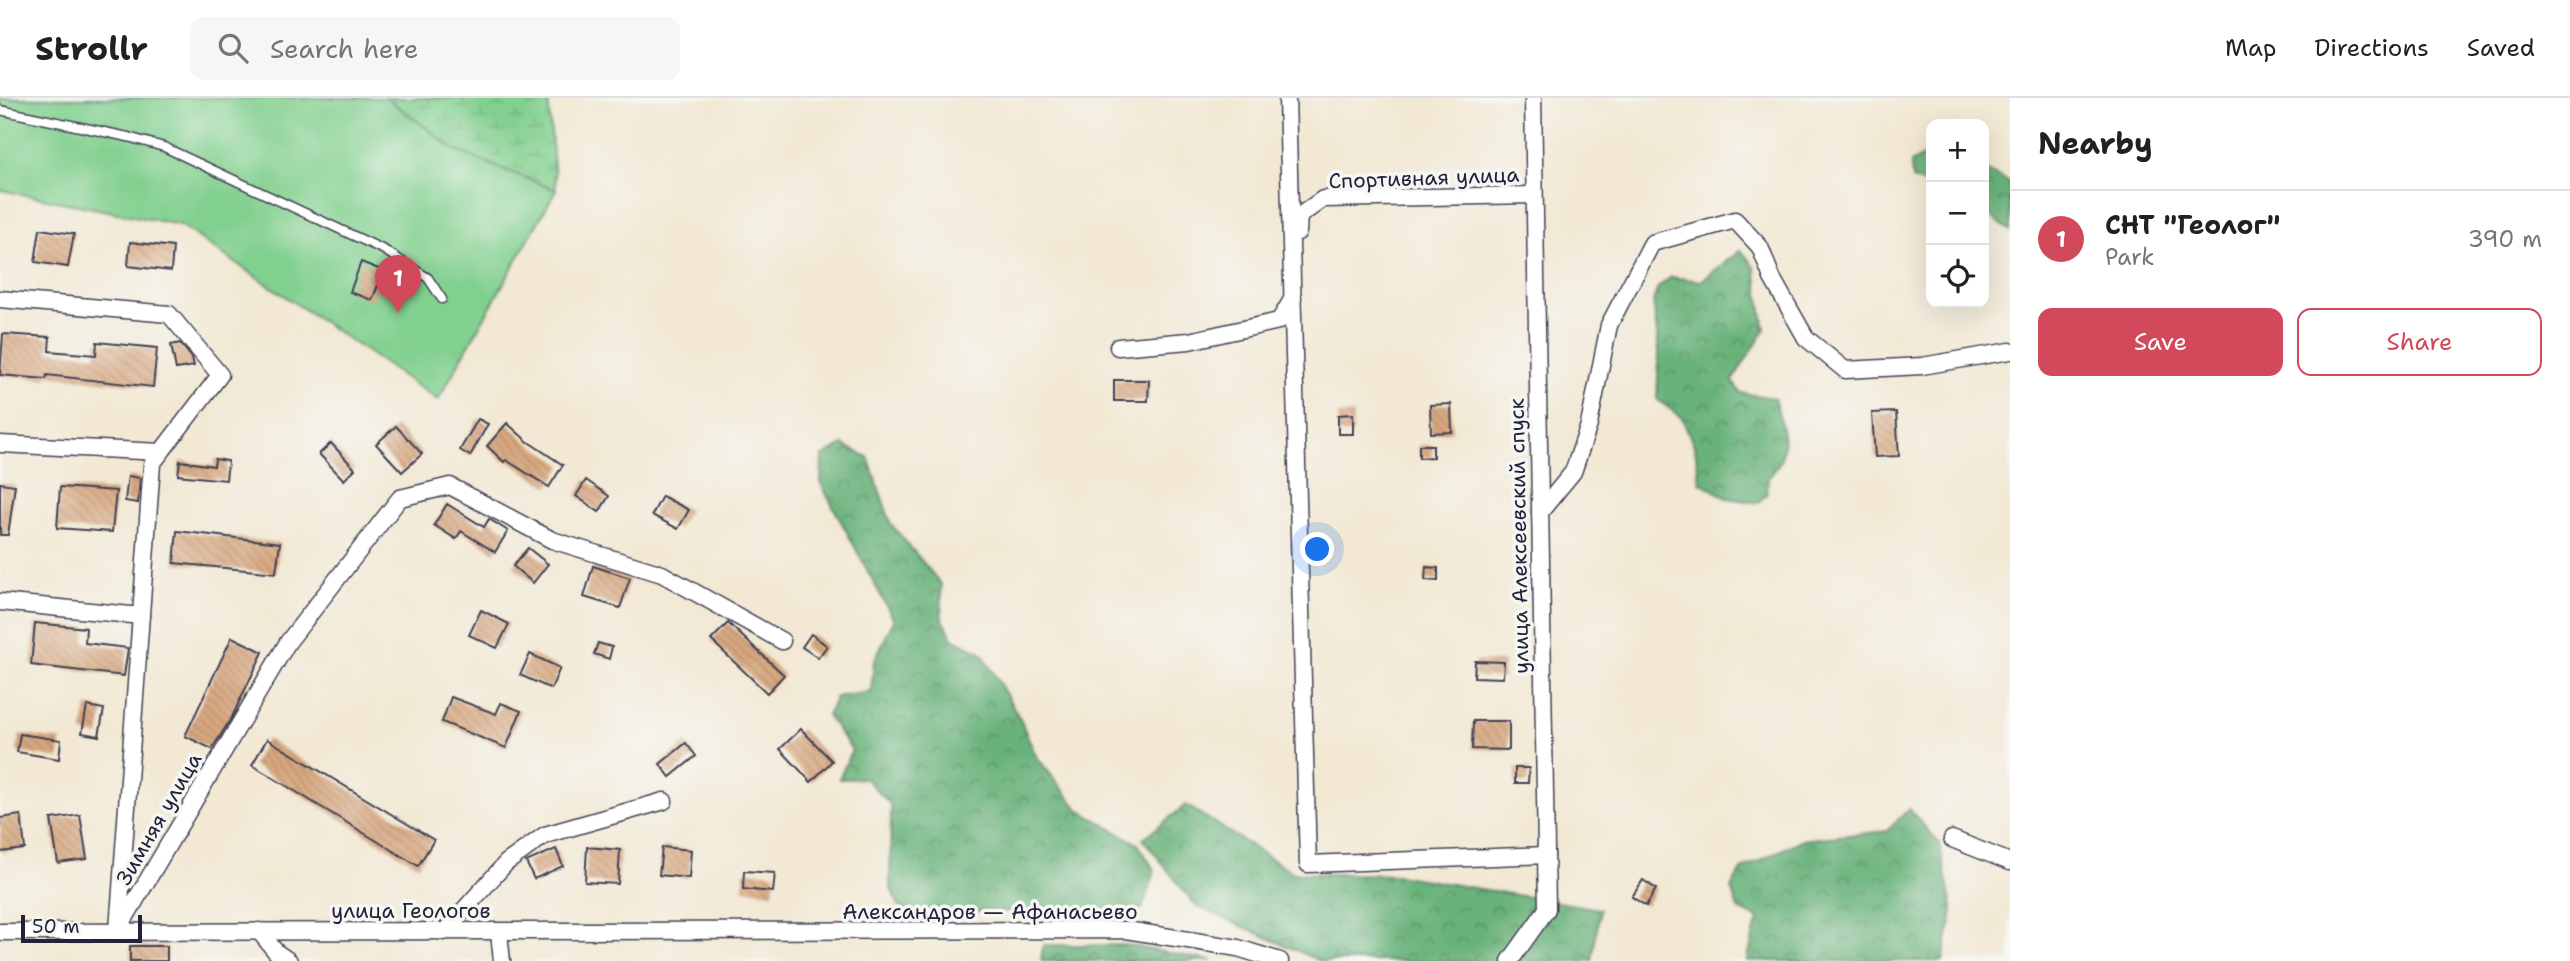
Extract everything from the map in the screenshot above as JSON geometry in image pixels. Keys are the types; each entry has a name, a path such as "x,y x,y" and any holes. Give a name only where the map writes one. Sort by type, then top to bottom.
{"street":[{"path":"1287,98 1307,864 1546,855"},
{"name":"улица Алексеевский спуск","path":"1510,961 1547,909 1533,98"},
{"name":"Спортивная улица","path":"1293,298 1299,287 1296,246 1299,216 1324,199 1534,195"},
{"path":"1540,512 1573,472 1588,425 1609,325 1652,243 1735,220 1760,247 1772,278 1806,338 1845,370 1923,366 2010,351"},
{"path":"1118,347 1189,341 1279,321 1293,298"},
{"name":"Зимняя улица","path":"0,299 169,314 220,375 152,464 118,930"},
{"path":"0,444 161,452"},
{"name":"Зимняя улица","path":"118,930 288,642 400,498 450,486 552,540 662,574 782,641"},
{"path":"0,602 141,616"},
{"path":"444,932 506,863 545,835 664,801"},
{"path":"1952,839 2010,862"},
{"name":"Александров — Афанасьево","path":"821,932 1126,930 1238,948 1280,961"},
{"path":"259,931 276,953 289,961"},
{"name":"улица Геологов","path":"0,932 821,932"},
{"path":"499,933 502,961"}],"lane":[{"path":"0,110 164,147 384,250 428,278 442,299"}],"green space":[{"path":"0,98 387,98 455,150 556,190 438,400 180,225 0,190"},
{"path":"387,98 548,98 556,190 455,150"},
{"path":"1926,154 1926,184 1912,179 1911,163"},
{"path":"1989,172 2010,182 2010,231 1989,215"},
{"path":"1741,250 1755,268 1765,330 1732,381 1741,393 1774,398 1784,440 1781,459 1768,478 1767,493 1758,503 1727,498 1700,482 1695,448 1682,418 1657,399 1659,352 1653,301 1658,287 1671,277 1701,281"},
{"path":"843,445 868,457 891,524 941,584 942,618 953,638 982,653 1020,719 1036,756 1079,810 1138,844 1155,871 1142,909 902,912 890,887 891,805 865,778 839,779 852,750 827,716 836,697 871,692 874,661 894,620 821,484 822,457"},
{"path":"1186,805 1294,873 1397,875 1600,909 1592,961 1320,961 1196,906 1143,839"},
{"path":"1909,809 1939,843 1953,911 1943,961 1747,961 1758,918 1738,909 1731,888 1741,870 1801,840 1887,831"},
{"path":"1043,945 1127,945 1212,961 1041,961"}],"building":[{"path":"40,229 74,234 68,267 35,262"},
{"path":"130,242 173,247 171,271 128,266"},
{"path":"361,262 384,271 372,300 350,292"},
{"path":"3,334 50,337 49,351 96,355 97,342 157,348 153,387 47,375 46,379 0,375"},
{"path":"180,343 192,358 194,366 176,369 171,345"},
{"path":"1114,380 1149,380 1148,401 1114,401"},
{"path":"1451,404 1452,432 1431,433 1430,405"},
{"path":"1896,412 1899,456 1875,457 1872,413"},
{"path":"1353,414 1353,434 1338,434 1338,415"},
{"path":"478,419 488,424 470,456 460,450"},
{"path":"507,423 527,441 563,465 549,487 506,460 504,462 487,446"},
{"path":"396,426 422,454 402,472 376,444"},
{"path":"331,443 355,469 344,480 319,454"},
{"path":"1419,445 1433,445 1433,457 1419,458"},
{"path":"215,459 228,461 226,480 178,475 180,461 214,466"},
{"path":"128,476 140,478 138,503 125,501"},
{"path":"586,480 609,496 599,512 576,496"},
{"path":"0,483 15,485 8,535 0,535"},
{"path":"60,487 116,491 112,532 57,528"},
{"path":"662,496 689,510 678,529 652,515"},
{"path":"447,504 484,527 489,519 508,531 495,552 461,531 456,539 434,525"},
{"path":"177,531 280,543 276,573 174,563"},
{"path":"528,548 548,564 533,583 513,566"},
{"path":"593,566 630,578 620,608 584,597"},
{"path":"1426,567 1438,568 1438,581 1425,580"},
{"path":"481,610 509,624 497,648 469,635"},
{"path":"35,623 86,628 85,643 128,648 124,676 31,665"},
{"path":"728,623 784,675 767,693 711,640"},
{"path":"811,634 827,646 818,658 802,647"},
{"path":"232,637 263,652 232,717 212,749 185,736"},
{"path":"598,643 612,647 609,659 594,654"},
{"path":"530,654 560,668 551,689 520,675"},
{"path":"1475,661 1504,662 1503,678 1474,677"},
{"path":"451,697 496,714 501,703 521,711 506,748 442,722"},
{"path":"87,706 104,709 99,736 82,733"},
{"path":"1473,721 1509,721 1509,750 1472,749"},
{"path":"801,729 832,761 811,782 780,749"},
{"path":"20,734 61,740 59,759 17,752"},
{"path":"267,739 434,840 418,866 252,765"},
{"path":"686,743 696,756 670,777 660,764"},
{"path":"1515,768 1529,768 1528,783 1515,783"},
{"path":"21,815 25,849 0,852 0,818"},
{"path":"80,815 87,859 58,863 51,819"},
{"path":"587,847 620,850 618,884 585,882"},
{"path":"662,847 691,850 689,878 659,875"},
{"path":"556,849 563,866 534,879 526,862"},
{"path":"744,871 775,873 773,892 743,889"},
{"path":"1643,880 1656,889 1646,906 1632,897"},
{"path":"130,946 167,946 167,961 130,961"}],"place":[{"name":"СНТ \"Геолог\"","path":"398,313"}]}
